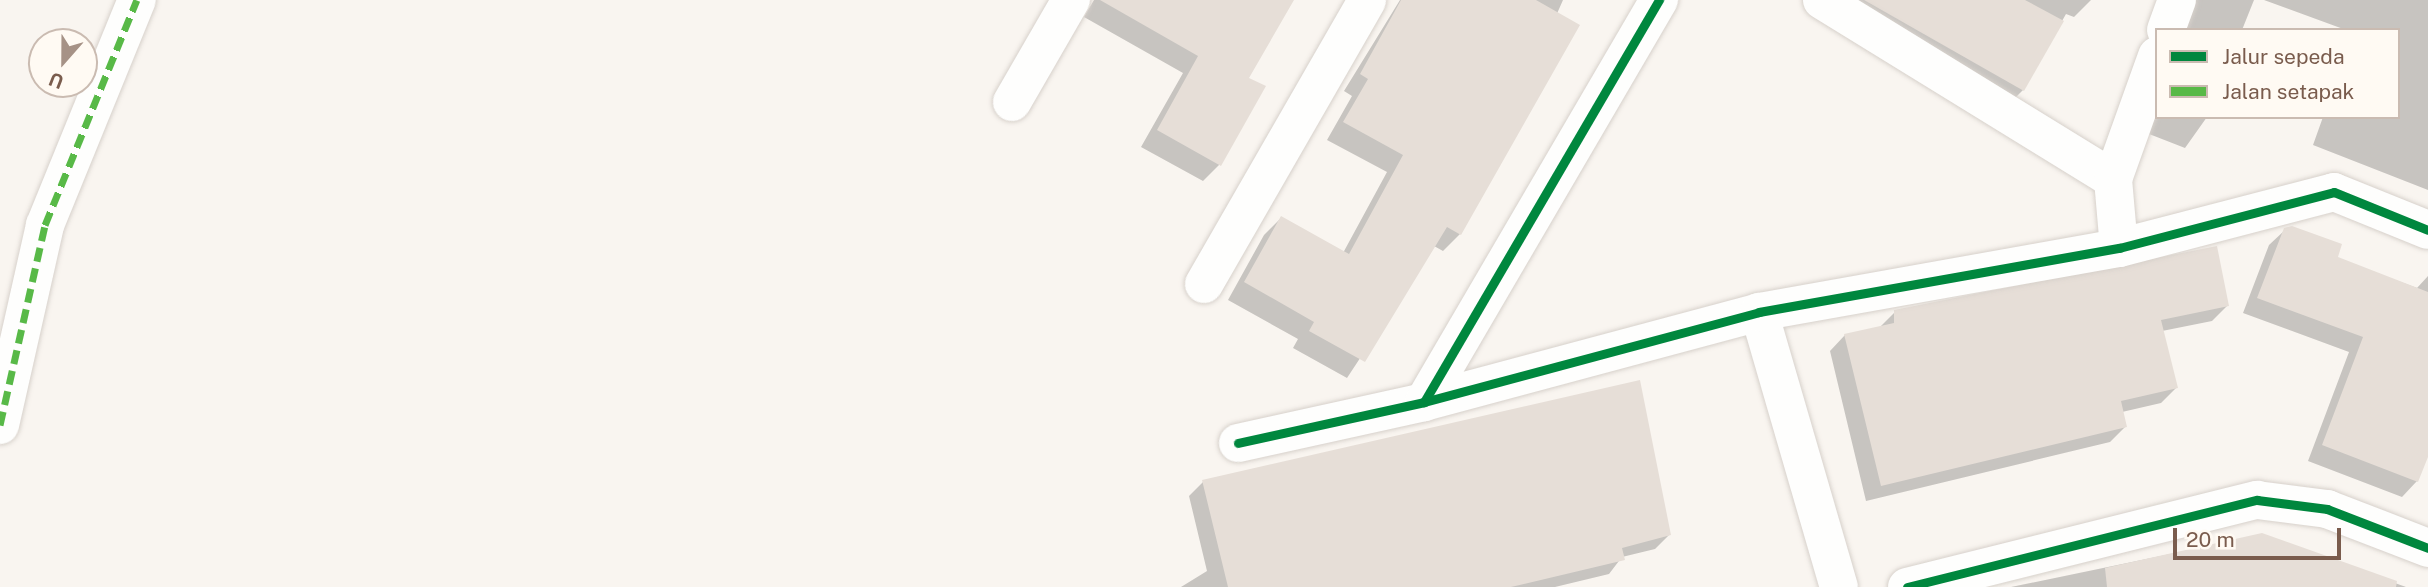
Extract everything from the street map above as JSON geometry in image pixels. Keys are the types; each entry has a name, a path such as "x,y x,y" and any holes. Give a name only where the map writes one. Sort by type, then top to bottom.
{"street":[{"path":"0,425 45,225 137,0"},
{"path":"1012,102 1071,0"},
{"path":"1204,284 1367,0"},
{"path":"1424,402 1659,0"},
{"path":"1822,0 2113,179"},
{"path":"2167,28 2177,0"},
{"path":"2119,248 2113,179 2155,62"},
{"path":"1238,443 1424,402 1759,313 2119,248 2334,192 2428,229"},
{"path":"1759,313 1839,587"},
{"path":"1907,587 2257,500 2327,509 2428,548"}],"building":[{"path":"1100,0 1294,0 1249,78 1266,86 1221,166 1157,130 1198,56"},
{"path":"1401,0 1536,0 1580,25 1461,235 1447,227 1365,362 1309,331 1314,322 1244,282 1281,216 1349,254 1403,155 1343,122 1368,79 1360,74"},
{"path":"1864,0 2025,0 2064,21 2024,91"},
{"path":"2292,226 2342,244 2338,257 2428,292 2428,457 2418,482 2322,445 2363,337 2257,298 2284,228"},
{"path":"2217,246 2229,306 2161,320 2178,388 2121,401 2127,427 1881,486 1844,334 1894,323 1894,310"},
{"path":"1640,380 1671,535 1622,548 1625,560 1511,587 1228,587 1202,480"},
{"path":"2262,533 2397,581 2396,587 2107,587 2105,568"}],"marked path":[{"path":"0,425 45,225 137,0"}],"cycle path":[{"path":"1424,402 1659,0"},
{"path":"1238,443 1424,402 1759,312 2119,248 2334,192 2428,230"},
{"path":"1907,587 2257,500 2327,509 2428,548"}]}
